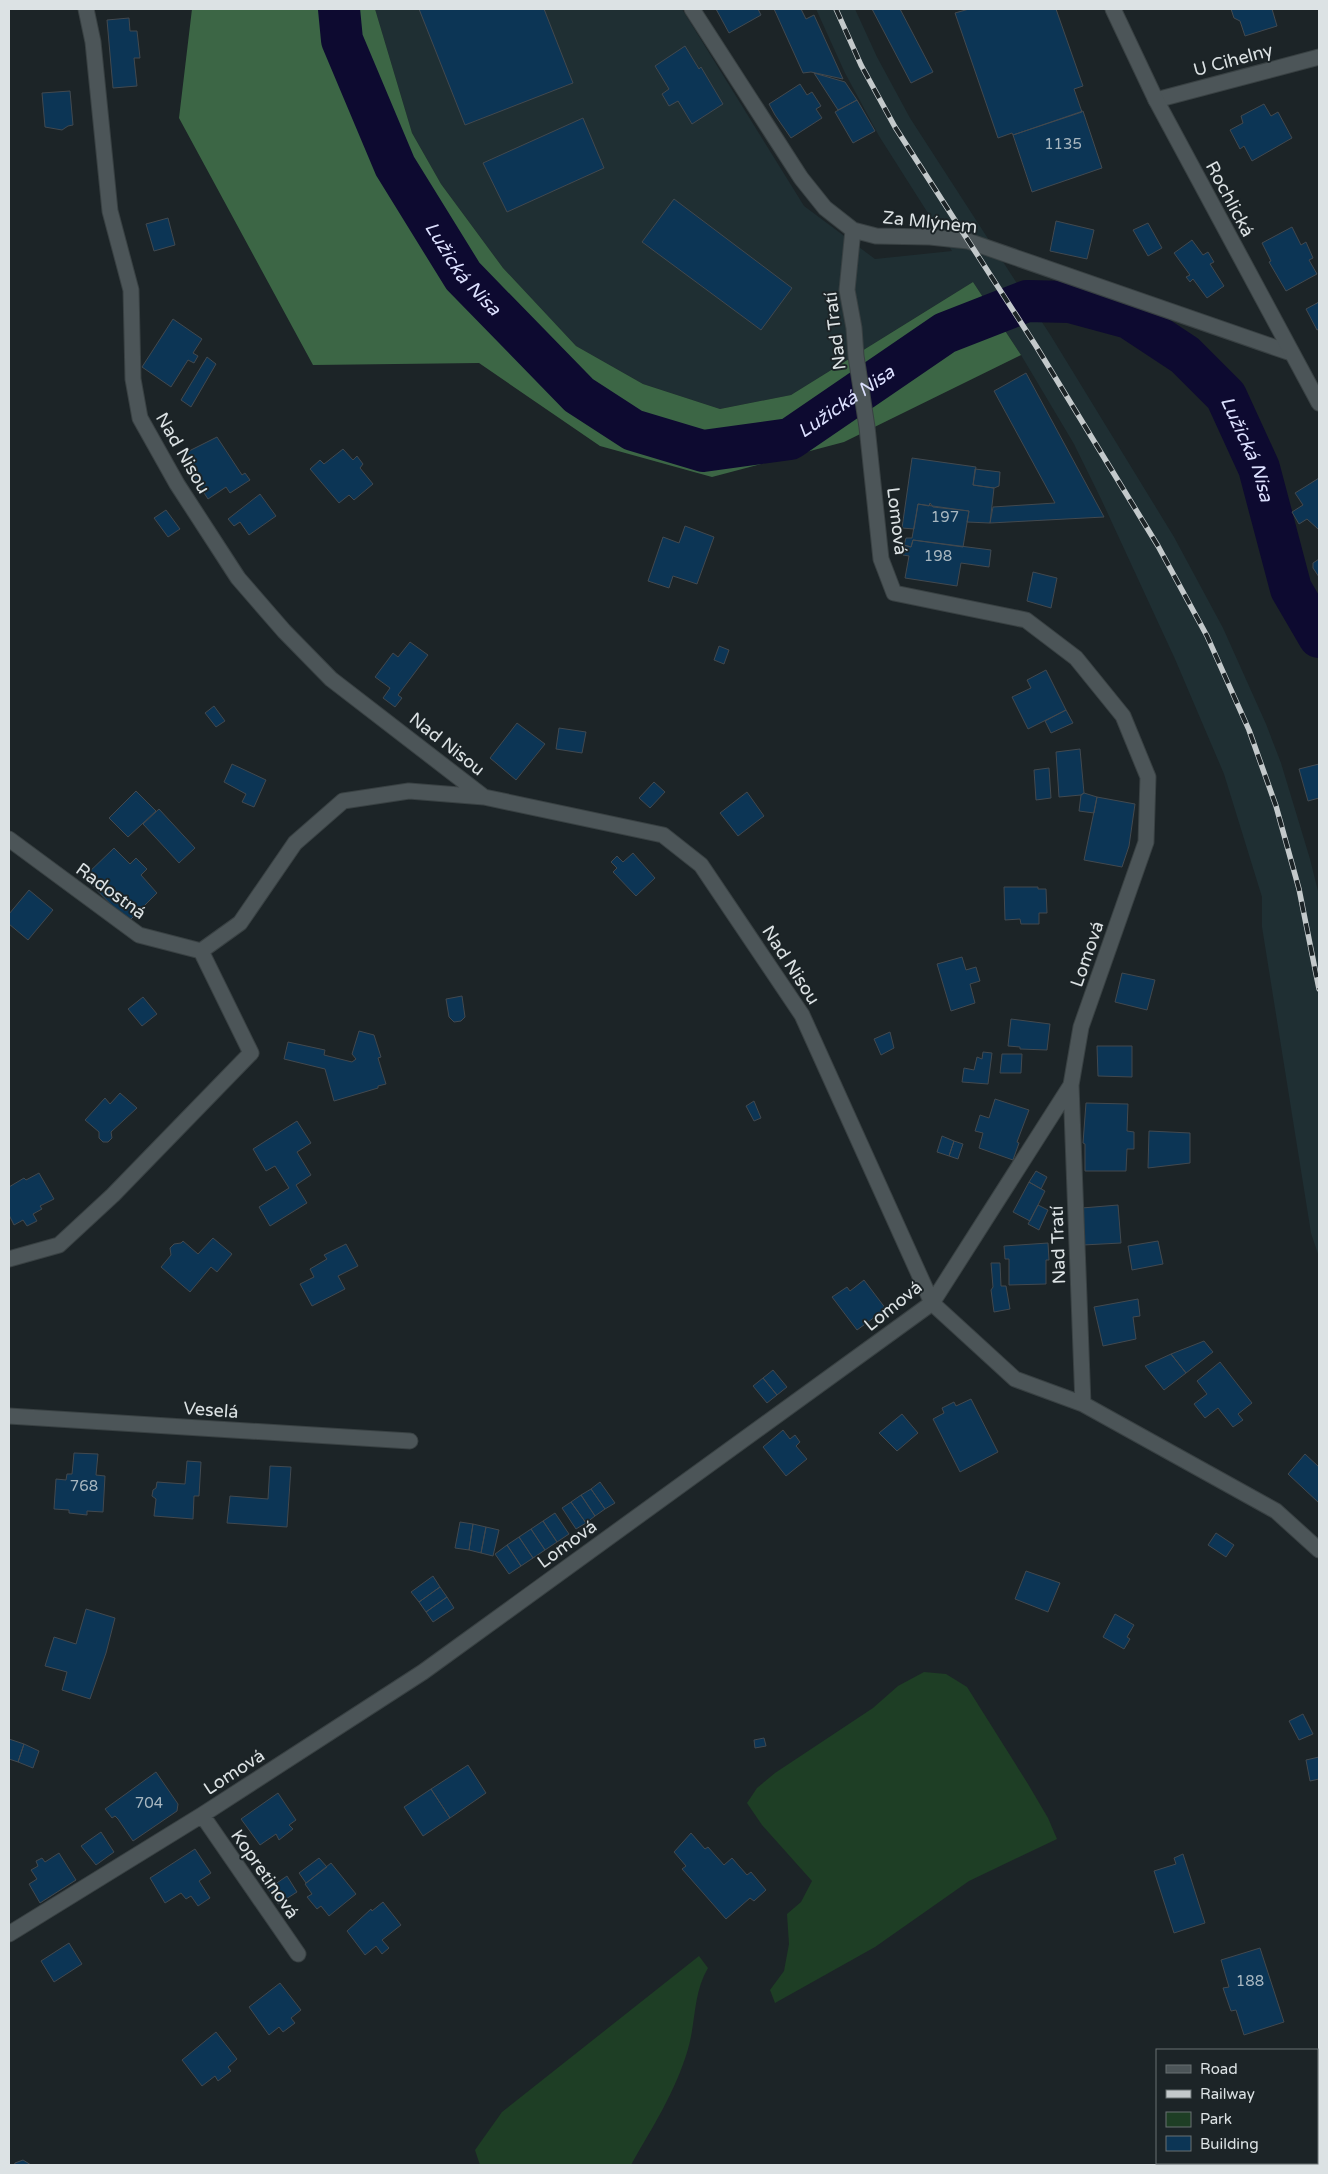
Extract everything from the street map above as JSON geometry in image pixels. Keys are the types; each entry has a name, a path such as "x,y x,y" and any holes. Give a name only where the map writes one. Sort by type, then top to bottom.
{"street":[{"name":"Nad Nisou","path":"86,9 94,42 110,211 131,290 133,378 140,418 177,484 238,578 284,631 331,679 484,797"},
{"name":"Za Mlýnem","path":"692,9 800,178 825,208 853,230 876,236 968,241 1291,353"},
{"name":"Rochlická","path":"1113,9 1156,100 1319,403"},
{"name":"U Cihelny","path":"1156,100 1319,57"},
{"name":"Nad Tratí","path":"853,230 847,290 867,427"},
{"name":"Lomová","path":"9,1934 202,1816 423,1672 932,1304 1071,1086 1081,1027 1146,842 1148,777 1123,716 1076,658 1026,620 894,593 882,559 867,427"},
{"name":"Nad Nisou","path":"201,951 240,923 295,842 344,801 409,791 484,797 663,835 701,865 802,1015 932,1304"},
{"name":"Radostná","path":"9,839 139,935 201,951"},
{"path":"9,1259 59,1245 113,1195 251,1054 201,951"},
{"name":"Nad Tratí","path":"1071,1086 1083,1404"},
{"path":"932,1304 1014,1379 1083,1404 1276,1511 1319,1550"},
{"path":"9,1412 9,1417"},
{"name":"Veselá","path":"9,1417 410,1441"},
{"name":"Kopretinová","path":"202,1816 298,1954"}],"shaded area":[{"path":"375,9 682,9 804,206 875,259 952,251 879,136 845,73 816,9 855,9 877,57 910,118 1051,336 1174,537 1223,628 1266,724 1281,763 1319,895 1319,1257 1311,1233 1262,927 1262,897 1224,774 1175,659 1074,444 1021,355 973,282 791,395 720,409 643,384 576,346 503,268 441,184 412,133"}],"green space":[{"path":"192,9 375,9 412,133 441,184 503,268 576,346 643,384 720,409 791,395 973,282 1021,355 844,442 712,477 600,446 479,363 313,365 179,118"},
{"path":"924,1672 946,1674 967,1687 1028,1784 1048,1818 1057,1839 969,1881 875,1947 775,2003 770,1990 784,1971 789,1944 787,1914 801,1902 812,1881 762,1825 747,1803 757,1788 775,1773 873,1708 898,1686"},
{"path":"699,1956 708,1968 697,1997 691,2039 683,2065 670,2095 631,2165 480,2165 475,2150 502,2112"}],"building":[{"path":"419,9 544,9 573,83 465,125"},
{"path":"716,9 758,9 761,15 729,33"},
{"path":"774,9 801,9 806,19 814,15 843,79 811,72 803,73"},
{"path":"872,9 900,9 933,72 911,83"},
{"path":"969,9 1056,9 1083,86 1074,89 1082,112 1013,135 1012,133 998,138 955,13"},
{"path":"1231,9 1272,9 1277,26 1245,36 1240,21 1234,18"},
{"path":"129,18 130,31 137,31 140,58 134,58 137,86 113,88 107,20"},
{"path":"685,46 699,69 701,67 723,104 692,124 678,101 669,106 662,94 669,89 655,66"},
{"path":"814,73 845,82 857,100 838,110"},
{"path":"800,84 807,95 812,92 821,106 816,109 822,118 791,138 769,104"},
{"path":"70,91 73,125 62,130 45,127 42,93"},
{"path":"857,100 875,131 853,143 835,112"},
{"path":"1264,104 1271,116 1278,112 1292,138 1252,161 1244,146 1240,149 1230,130 1243,123 1241,116"},
{"path":"1083,111 1102,168 1032,192 1013,135"},
{"path":"583,118 604,168 507,212 483,163"},
{"path":"674,199 792,288 761,330 642,242"},
{"path":"168,218 175,245 154,251 146,224"},
{"path":"1056,221 1094,230 1087,259 1050,251"},
{"path":"1148,223 1162,248 1148,256 1133,230"},
{"path":"1292,227 1301,245 1306,242 1313,258 1309,260 1317,274 1286,291 1269,262 1271,261 1262,243"},
{"path":"1192,240 1203,255 1208,252 1214,262 1210,264 1224,286 1207,298 1193,279 1190,282 1186,277 1190,275 1174,253"},
{"path":"1319,302 1319,329 1317,330 1306,309"},
{"path":"173,319 202,339 193,353 198,356 194,363 188,360 171,387 142,367"},
{"path":"207,357 216,364 191,407 181,400"},
{"path":"1026,373 1104,517 990,523 993,507 1055,503 994,391"},
{"path":"217,437 242,475 245,473 250,480 230,493 226,487 208,499 187,467 185,453"},
{"path":"343,449 353,460 357,456 363,464 360,468 373,484 354,500 349,495 339,503 310,469 320,460 324,464"},
{"path":"912,458 976,467 973,485 994,488 990,523 967,522 969,511 933,507 930,503 929,506 918,504 914,529 902,528"},
{"path":"975,469 1000,472 999,486 994,488 973,485"},
{"path":"1319,478 1318,529 1307,519 1299,524 1292,512 1303,505 1295,493"},
{"path":"260,494 276,516 249,535 240,522 234,526 228,519"},
{"path":"918,504 969,511 963,547 913,540 911,547 904,545 906,538 912,538"},
{"path":"166,510 180,529 168,537 154,518"},
{"path":"685,526 714,537 697,584 673,576 669,588 648,581 663,537 679,543"},
{"path":"913,540 991,550 989,567 961,563 957,586 905,578 909,556 903,555 904,545 911,547"},
{"path":"1319,559 1319,577 1313,568 1313,563"},
{"path":"1033,572 1057,578 1051,608 1027,601"},
{"path":"410,642 428,655 398,695 402,698 395,707 383,698 390,688 375,677 393,653 398,657"},
{"path":"719,646 729,650 724,664 714,660"},
{"path":"1046,670 1066,710 1028,729 1012,697 1031,688 1027,680"},
{"path":"214,706 225,721 216,727 205,713"},
{"path":"1066,710 1073,723 1051,733 1045,721"},
{"path":"517,723 545,744 516,780 490,758"},
{"path":"559,728 586,732 582,753 556,749"},
{"path":"1080,749 1084,793 1081,795 1059,797 1056,752"},
{"path":"232,764 266,780 254,807 242,802 246,794 224,782"},
{"path":"1319,764 1319,798 1308,801 1299,769"},
{"path":"1049,768 1051,798 1036,800 1034,770"},
{"path":"654,782 665,792 650,808 639,798"},
{"path":"136,791 156,811 128,837 109,818"},
{"path":"747,792 764,816 738,836 720,813"},
{"path":"1084,793 1097,797 1094,813 1079,811 1081,795"},
{"path":"1097,797 1135,804 1129,846 1122,867 1084,860"},
{"path":"159,809 195,848 179,863 143,824"},
{"path":"114,848 130,864 136,858 147,869 141,875 157,893 128,922 84,877"},
{"path":"633,853 655,878 636,896 613,872 617,868 611,862 617,856 623,862"},
{"path":"1004,887 1038,887 1038,889 1046,889 1047,913 1039,913 1039,924 1021,924 1020,919 1005,920"},
{"path":"29,890 53,910 28,940 9,924 9,914"},
{"path":"962,957 966,970 976,967 980,981 970,984 975,1003 951,1011 937,964"},
{"path":"1122,973 1155,980 1147,1010 1115,1002"},
{"path":"462,996 465,1017 461,1021 454,1022 449,1017 446,999"},
{"path":"143,997 157,1014 142,1026 128,1009"},
{"path":"1011,1019 1050,1024 1047,1050 1020,1049 1020,1047 1008,1046"},
{"path":"359,1031 374,1035 381,1057 378,1058 386,1084 378,1086 378,1088 334,1101 325,1069 284,1059 288,1042 325,1050 324,1055 352,1062 356,1059 352,1054"},
{"path":"890,1032 894,1048 881,1055 874,1039"},
{"path":"1097,1046 1132,1046 1132,1077 1098,1076"},
{"path":"983,1052 992,1053 988,1084 962,1082 964,1068 974,1070 977,1057 982,1059"},
{"path":"1002,1054 1022,1054 1021,1073 1000,1073"},
{"path":"120,1093 137,1108 111,1132 112,1138 108,1142 103,1142 99,1138 99,1132 85,1120 105,1098 110,1104"},
{"path":"995,1099 1029,1110 1017,1142 1019,1143 1013,1160 979,1148 983,1133 975,1131 980,1115 989,1118"},
{"path":"754,1101 761,1118 754,1121 746,1106"},
{"path":"1086,1103 1128,1104 1127,1131 1134,1132 1134,1149 1127,1149 1126,1171 1085,1171 1085,1144 1083,1143"},
{"path":"297,1121 311,1143 297,1152 311,1175 296,1185 307,1203 270,1226 259,1207 289,1188 275,1166 266,1171 253,1149"},
{"path":"1149,1131 1190,1133 1190,1163 1148,1168"},
{"path":"942,1136 954,1141 949,1156 937,1152"},
{"path":"954,1141 963,1144 958,1159 949,1156"},
{"path":"1036,1171 1047,1177 1041,1189 1029,1182"},
{"path":"39,1173 54,1199 40,1206 42,1209 33,1214 37,1221 27,1226 23,1220 14,1225 9,1215 9,1187 24,1178 26,1180"},
{"path":"1029,1182 1045,1191 1030,1221 1013,1212"},
{"path":"1038,1205 1048,1210 1039,1230 1028,1224"},
{"path":"1118,1205 1121,1243 1083,1245 1082,1208"},
{"path":"213,1238 232,1254 217,1272 211,1267 190,1292 161,1267 171,1255 170,1248 174,1244 183,1241 198,1254"},
{"path":"1158,1241 1163,1264 1132,1270 1128,1246"},
{"path":"1048,1243 1049,1260 1046,1260 1046,1284 1009,1285 1009,1259 1005,1259 1004,1246"},
{"path":"346,1244 358,1266 338,1276 345,1289 312,1306 300,1284 314,1277 310,1269 327,1259 324,1255"},
{"path":"991,1263 1000,1263 1001,1286 1006,1286 1010,1309 994,1312 991,1290 993,1287"},
{"path":"864,1280 886,1309 857,1330 832,1297 847,1287 850,1291"},
{"path":"1138,1299 1140,1316 1133,1317 1136,1339 1103,1346 1094,1307"},
{"path":"1204,1341 1213,1352 1186,1373 1171,1354"},
{"path":"1171,1354 1186,1373 1164,1390 1145,1366"},
{"path":"1220,1362 1252,1403 1238,1414 1243,1420 1233,1427 1218,1408 1205,1418 1194,1404 1207,1394 1197,1381"},
{"path":"773,1370 787,1387 777,1395 763,1378"},
{"path":"763,1378 777,1395 767,1403 753,1386"},
{"path":"971,1399 998,1452 960,1472 933,1419 944,1413 942,1408 954,1402 956,1406"},
{"path":"902,1414 918,1433 897,1451 879,1433"},
{"path":"783,1430 790,1439 795,1435 800,1442 796,1446 807,1459 786,1476 763,1447"},
{"path":"74,1453 98,1454 96,1475 105,1476 103,1512 87,1511 87,1515 69,1513 69,1510 54,1509 56,1479 66,1480 67,1474 72,1474"},
{"path":"1305,1454 1319,1467 1319,1503 1288,1474"},
{"path":"187,1461 201,1462 199,1496 194,1496 193,1519 154,1516 156,1499 152,1496 157,1482 185,1484"},
{"path":"270,1466 291,1467 287,1527 227,1523 230,1496 268,1499"},
{"path":"600,1482 615,1503 605,1509 591,1489"},
{"path":"591,1489 605,1509 595,1516 581,1495"},
{"path":"581,1495 595,1516 586,1523 571,1502"},
{"path":"571,1502 586,1523 576,1529 562,1508"},
{"path":"555,1513 569,1534 557,1542 543,1521"},
{"path":"543,1521 557,1542 545,1550 531,1529"},
{"path":"460,1522 473,1524 469,1550 455,1548"},
{"path":"473,1524 486,1527 481,1553 469,1550"},
{"path":"486,1527 499,1530 493,1556 481,1553"},
{"path":"531,1529 545,1550 533,1558 519,1537"},
{"path":"1216,1533 1234,1545 1226,1557 1208,1545"},
{"path":"519,1537 533,1558 521,1566 507,1545"},
{"path":"507,1545 521,1566 509,1574 495,1554"},
{"path":"1026,1571 1060,1583 1048,1612 1015,1599"},
{"path":"433,1576 440,1587 419,1602 411,1592"},
{"path":"440,1587 447,1597 426,1612 419,1602"},
{"path":"447,1597 454,1608 433,1622 426,1612"},
{"path":"86,1609 115,1618 106,1653 90,1699 62,1690 67,1672 45,1666 54,1637 76,1644"},
{"path":"1115,1614 1134,1625 1127,1637 1130,1639 1124,1649 1103,1637"},
{"path":"1303,1714 1313,1734 1299,1740 1289,1721"},
{"path":"764,1738 766,1746 755,1748 754,1740"},
{"path":"9,1739 24,1744 18,1762 9,1759"},
{"path":"24,1744 39,1751 33,1768 18,1762"},
{"path":"1319,1757 1319,1779 1310,1781 1306,1760"},
{"path":"468,1765 486,1793 450,1818 431,1789"},
{"path":"156,1772 178,1804 177,1811 133,1841 118,1819 115,1816 112,1818 105,1809"},
{"path":"431,1789 450,1818 423,1836 404,1807"},
{"path":"278,1793 296,1820 289,1825 293,1829 279,1840 276,1834 260,1845 241,1819"},
{"path":"101,1832 114,1852 96,1865 81,1846"},
{"path":"691,1833 705,1849 708,1847 724,1865 732,1858 747,1875 751,1872 766,1890 754,1901 750,1898 726,1919 682,1869 686,1866 674,1852"},
{"path":"195,1849 211,1873 199,1881 210,1898 198,1906 191,1896 186,1899 181,1893 165,1903 150,1878"},
{"path":"59,1853 76,1880 40,1903 29,1884 37,1879 31,1870 38,1866 36,1861 42,1858 45,1862"},
{"path":"1183,1854 1205,1923 1174,1933 1154,1871 1176,1864 1174,1858"},
{"path":"319,1858 327,1867 306,1883 299,1873"},
{"path":"331,1863 356,1894 329,1916 321,1906 317,1909 307,1897 312,1894 305,1884"},
{"path":"287,1876 297,1892 278,1904 268,1889"},
{"path":"383,1902 401,1925 382,1940 389,1948 382,1954 376,1946 365,1955 347,1931 371,1909 372,1911"},
{"path":"69,1943 82,1964 54,1982 41,1961"},
{"path":"1260,1948 1284,2022 1244,2035 1236,2010 1231,2011 1223,1988 1229,1987 1221,1960"},
{"path":"280,1983 301,2010 291,2018 295,2023 283,2032 279,2027 269,2035 249,2007"},
{"path":"216,2032 237,2059 228,2067 231,2071 218,2081 215,2076 202,2086 182,2060"},
{"path":"23,2160 31,2165 14,2165 15,2163"},
{"path":"1222,2164 1255,2165 1222,2165"}],"waterway":[{"name":"Lužická Nisa","path":"339,9 342,40 395,166 463,276 579,395 633,430 703,451 790,439 945,333 1027,301 1070,302 1129,318 1185,355 1226,396 1259,468 1291,589 1319,637"}],"railway":[{"path":"836,9 861,65 895,127 1036,346 1158,546 1207,636 1249,730 1276,806 1299,889 1319,989"}]}
